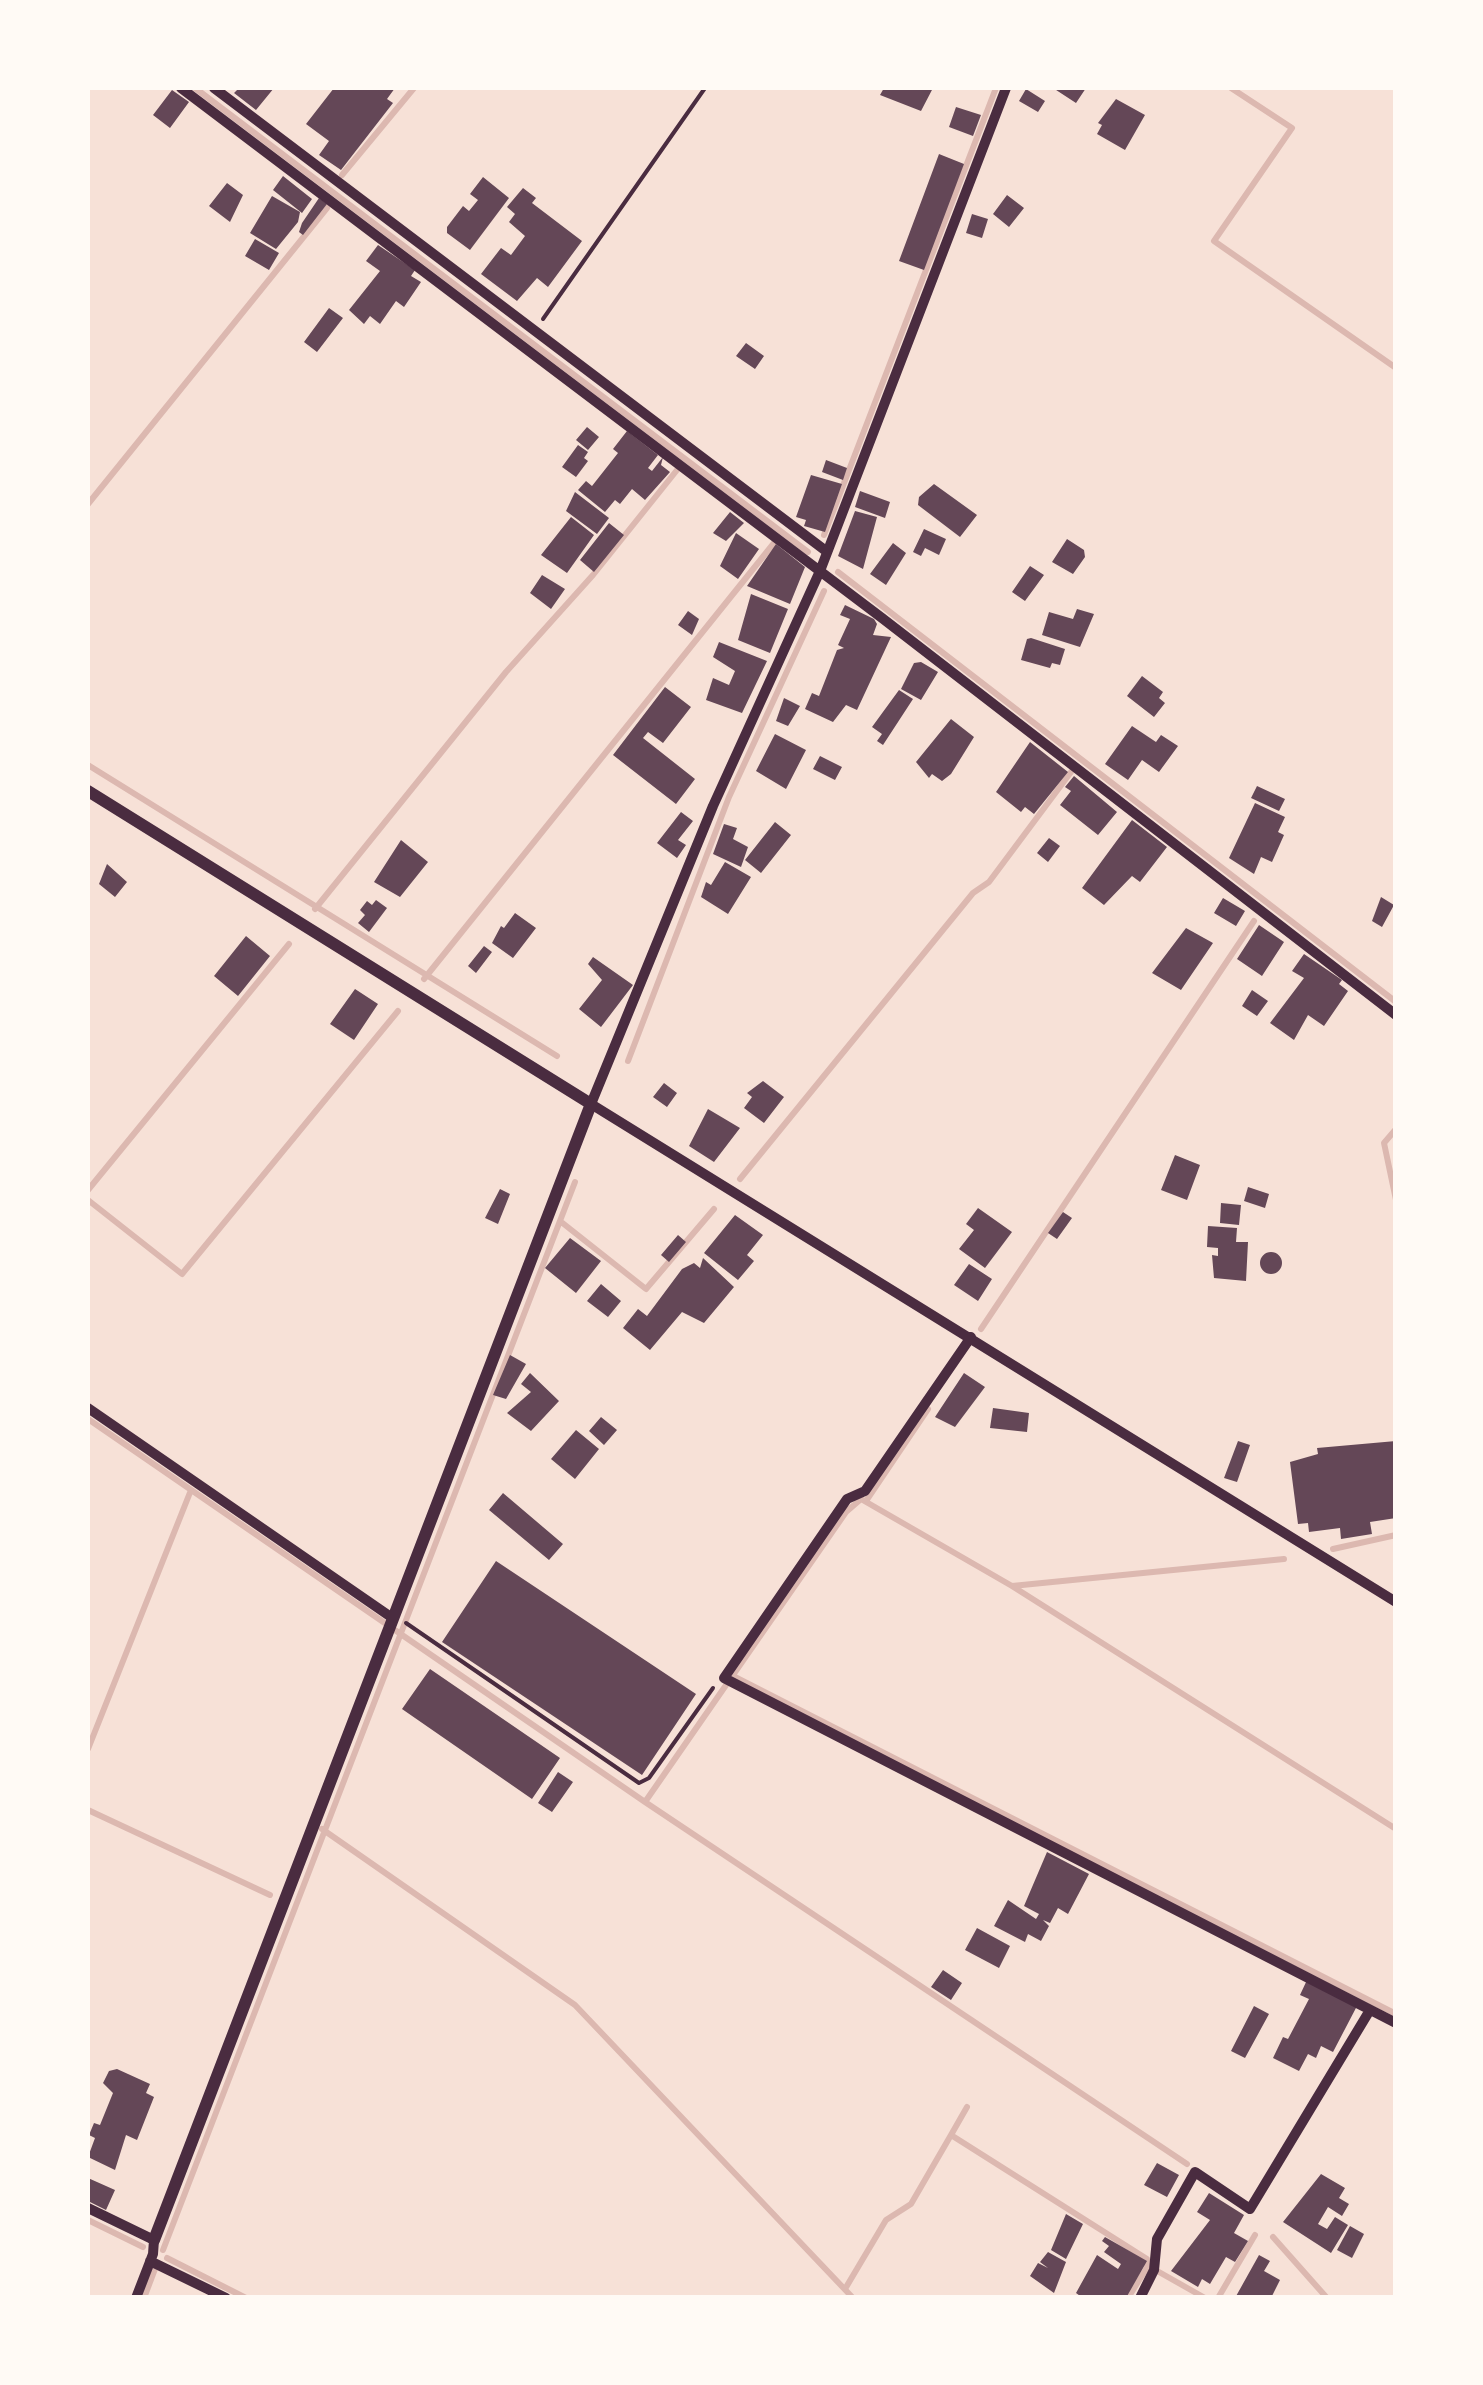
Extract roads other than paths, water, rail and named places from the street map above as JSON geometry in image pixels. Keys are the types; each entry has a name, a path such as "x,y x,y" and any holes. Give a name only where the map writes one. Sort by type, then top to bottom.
{"street":[{"path":"181,88 820,571 1396,1015"},
{"path":"214,88 826,551"},
{"path":"136,2298 154,2240 389,1622 591,1104 713,806 820,571 1006,88"},
{"path":"88,791 1396,1602"},
{"path":"971,1337 865,1491 847,1499 727,1680 1396,2023"},
{"path":"88,1408 389,1622"},
{"path":"1140,2298 1154,2270 1157,2239 1195,2172 1250,2209 1370,2010"},
{"path":"88,2208 154,2240"},
{"path":"150,2261 226,2298"}],"waterway":[{"path":"195,88 808,552"},
{"path":"342,175 414,88"},
{"path":"824,535 996,88"},
{"path":"1231,88 1292,128 1214,241 1396,368"},
{"path":"88,504 327,208"},
{"path":"315,909 506,672 593,575 677,470"},
{"path":"424,979 774,543"},
{"path":"838,572 1396,1002"},
{"path":"628,1061 729,797 824,591"},
{"path":"88,765 557,1056"},
{"path":"740,1179 973,893 989,882 1071,772"},
{"path":"981,1329 1254,921"},
{"path":"88,1190 289,944"},
{"path":"88,1200 182,1274 398,1011"},
{"path":"1396,1129 1384,1143 1396,1200"},
{"path":"163,2250 575,1182"},
{"path":"560,1221 646,1289 714,1209"},
{"path":"866,1501 928,1409"},
{"path":"88,1419 645,1802 1187,2164"},
{"path":"88,1749 191,1490"},
{"path":"645,1802 846,1512 861,1499 1012,1586 1284,1559"},
{"path":"1333,1549 1396,1535"},
{"path":"1012,1586 1396,1829"},
{"path":"733,1676 1396,2014"},
{"path":"88,1810 270,1895"},
{"path":"322,1829 575,2005 853,2298"},
{"path":"951,2135 967,2107"},
{"path":"845,2289 886,2220 911,2204 951,2135 1147,2259 1147,2265"},
{"path":"88,2220 143,2247"},
{"path":"1218,2298 1255,2235"},
{"path":"1273,2237 1327,2298"},
{"path":"167,2258 246,2298"},
{"path":"1128,2298 1148,2266"},
{"path":"144,2298 155,2269"},
{"path":"1159,2272 1205,2298"}]}
